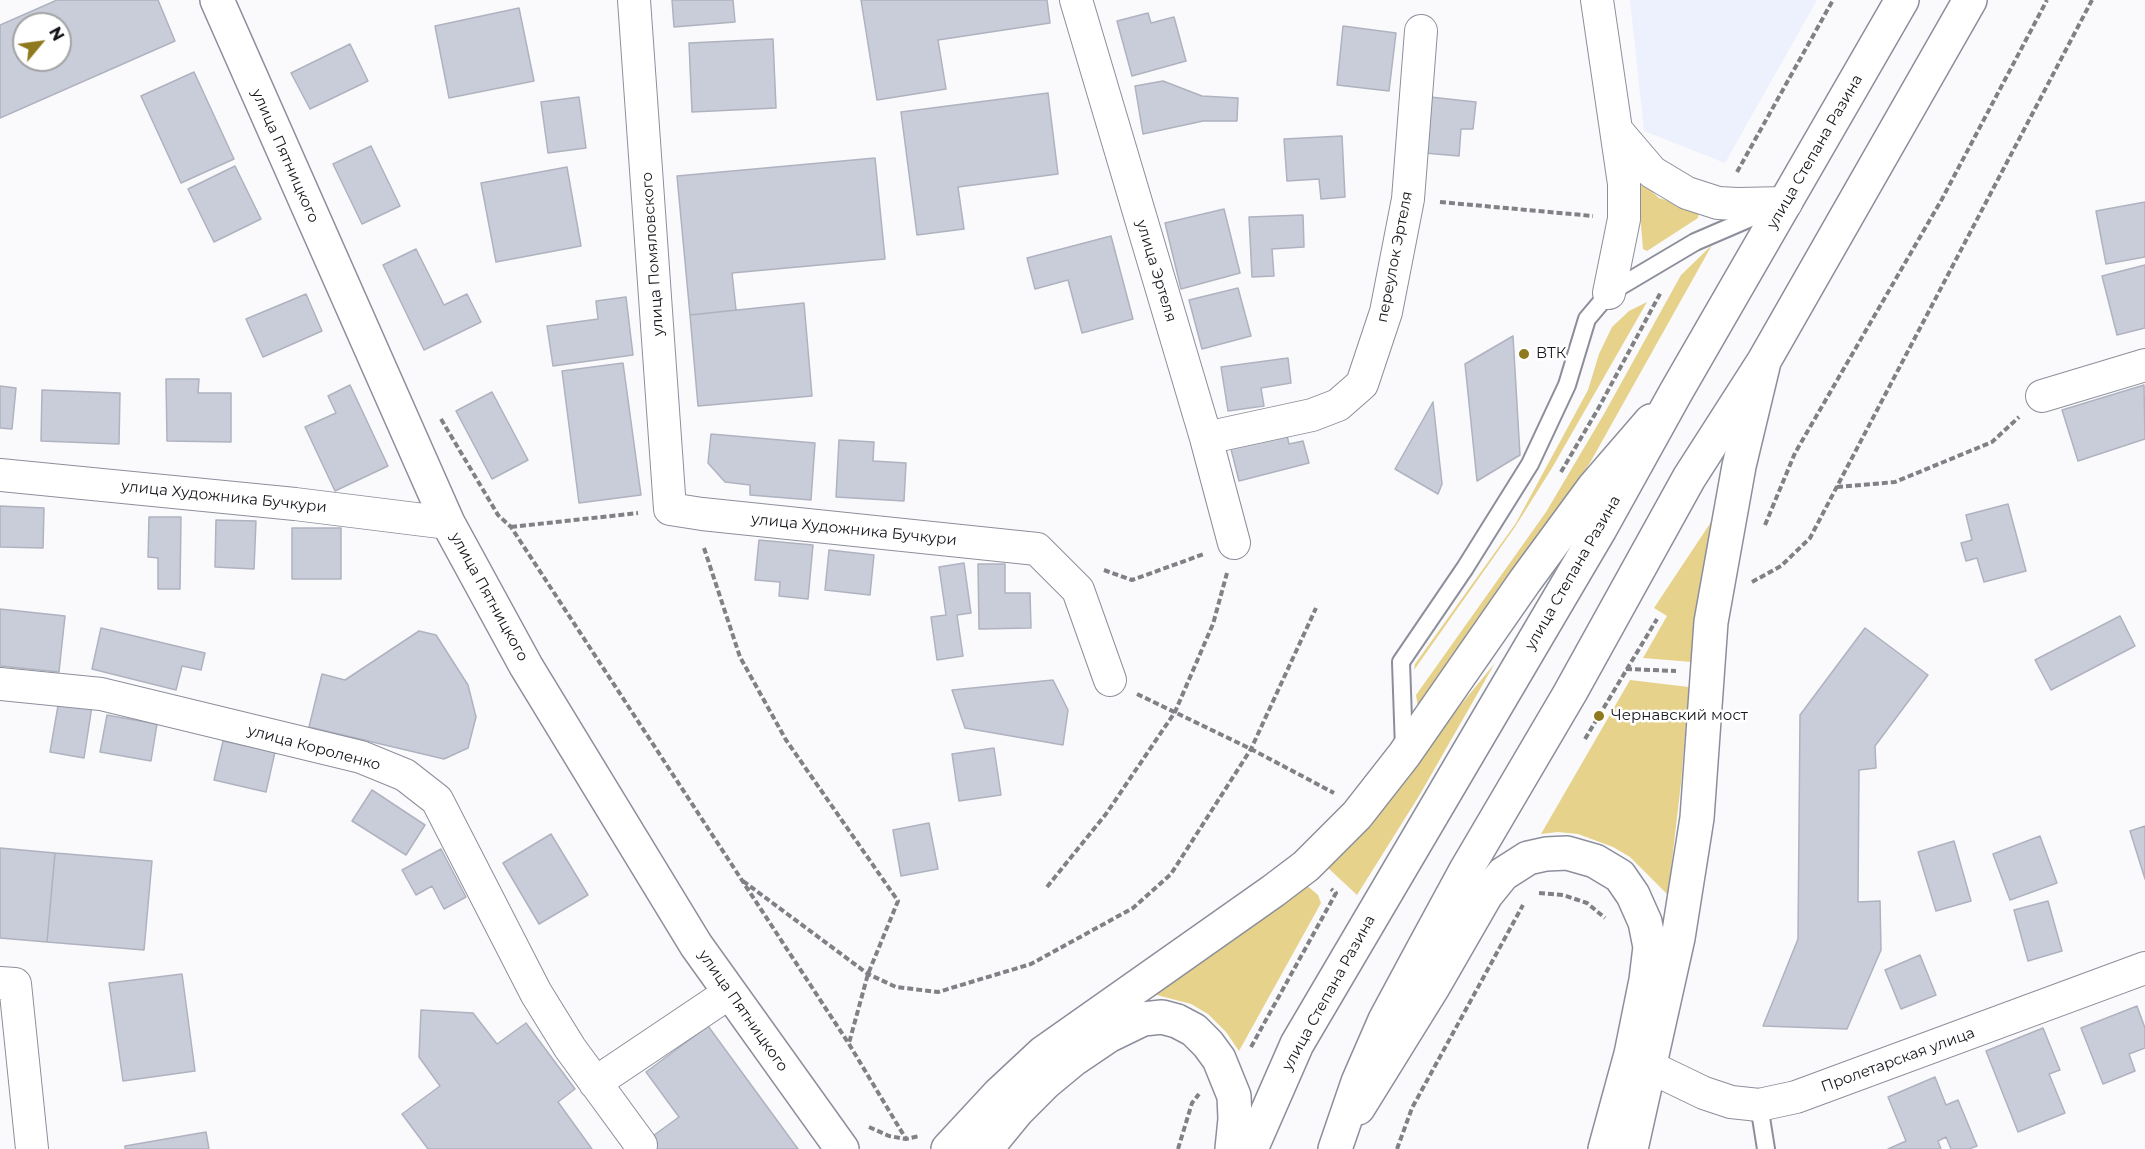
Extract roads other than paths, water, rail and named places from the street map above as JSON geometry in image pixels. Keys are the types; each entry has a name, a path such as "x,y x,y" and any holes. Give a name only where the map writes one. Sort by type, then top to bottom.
{"main road":[{"name":"улица Пятницкого","path":"217,0 448,523 526,666 696,945 842,1149"},
{"name":"улица Степана Разина","path":"1251,1149 1297,1044 1600,529 1676,392 1902,0"},
{"path":"1337,1145 1358,1082 1376,1041 1466,870 1570,693 1689,478 1764,361 1970,0"},
{"path":"1631,1149 1678,938 1697,818 1711,622 1739,466 1764,361"},
{"path":"948,1149 979,1136 999,1094 1043,1053 1185,955 1306,866 1357,815 1404,756 1525,581 1594,487 1676,392"},
{"path":"1337,1145 1486,896 1503,874 1528,858 1567,853 1595,861 1620,876 1633,895 1645,922 1650,947 1646,980 1631,1054 1605,1149"},
{"path":"955,1149 1017,1111 1045,1083 1074,1059 1108,1036 1143,1019 1162,1017 1177,1021 1194,1030 1219,1059 1234,1096 1235,1119 1232,1149"}],"street":[{"name":"улица Помяловского","path":"634,0 670,509"},
{"name":"улица Эртеля","path":"1076,0 1206,438 1234,543"},
{"path":"1597,0 1624,184 1624,219 1609,293"},
{"name":"переулок Эртеля","path":"1206,438 1312,415 1338,405 1362,384 1386,312 1408,199 1421,31"},
{"path":"1617,131 1653,172 1687,193 1718,203 1786,203"},
{"path":"2042,396 2145,365"},
{"name":"улица Художника Бучкури","path":"0,475 296,504 448,523"},
{"name":"улица Художника Бучкури","path":"670,509 1037,549 1078,590 1110,680"},
{"name":"улица Короленко","path":"0,684 101,694 361,758 405,775 437,800 536,993 570,1048 641,1145"},
{"name":"Пролетарская улица","path":"1650,1067 1704,1093 1731,1102 1759,1105 1818,1090 2145,968"},
{"path":"0,983 15,984 32,1149"},
{"path":"595,1083 729,993"}],"lane":[{"path":"1404,756 1401,662 1465,568 1530,464 1568,385 1587,319 1609,293 1695,243 1786,203"},
{"path":"1759,1105 1766,1149"}],"place":[{"name":"ВТК","path":"1524,354"},
{"name":"Чернавский мост","path":"1599,716"}]}
